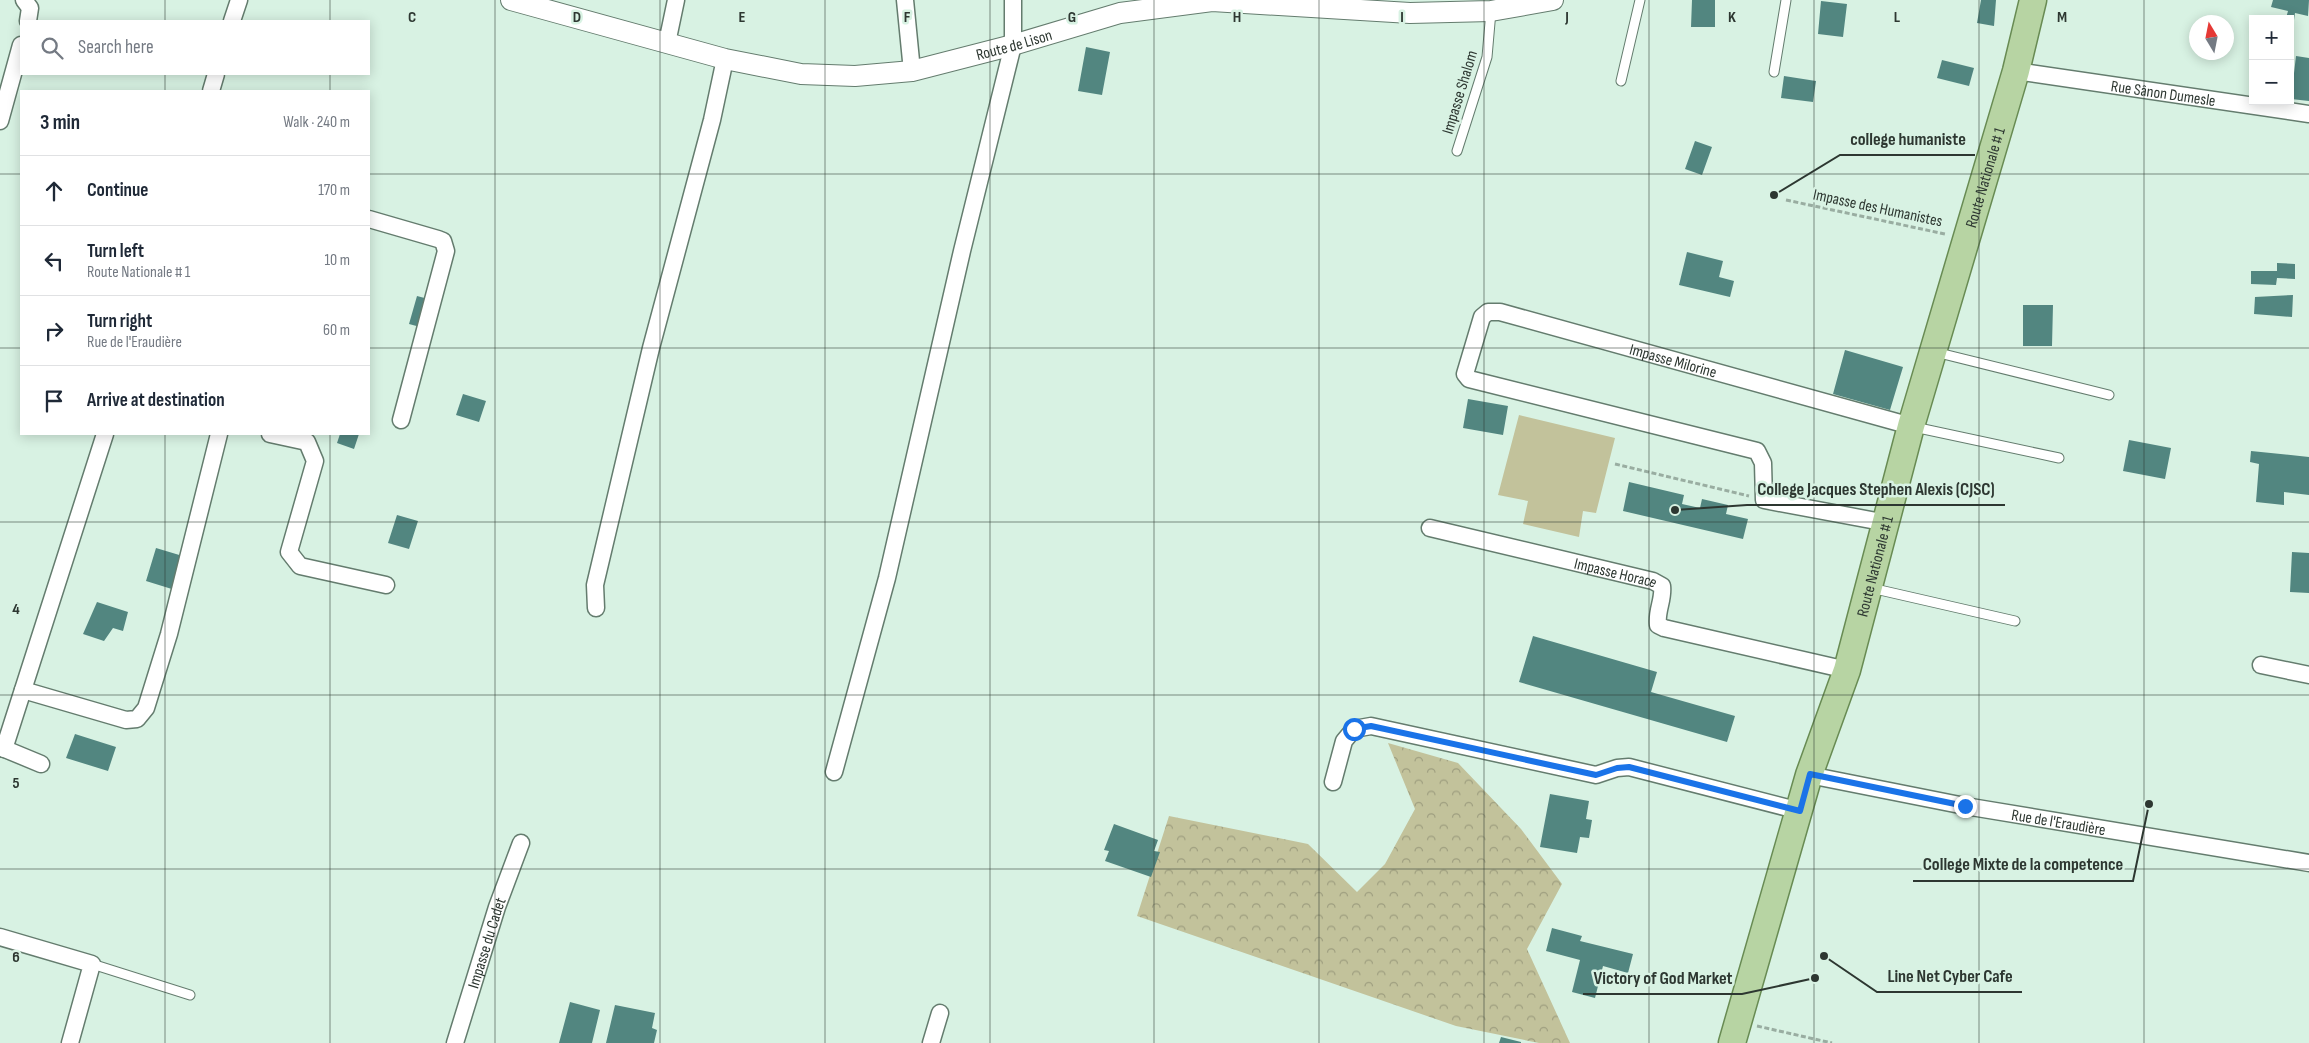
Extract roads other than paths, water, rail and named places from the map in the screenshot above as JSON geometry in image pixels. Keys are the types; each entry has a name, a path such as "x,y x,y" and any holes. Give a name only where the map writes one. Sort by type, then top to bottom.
{"main road":[{"name":"Route Nationale # 1","path":"1735,1033 1810,774 1847,670 1911,426 2016,71 2033,0"}],"street":[{"path":"24,0 30,8 28,20"},
{"path":"232,20 239,0"},
{"name":"Route de Lison","path":"511,0 535,3 667,43 725,58 801,74 855,76 912,72 1013,45 1150,4 1212,1 1410,13 1553,0"},
{"path":"667,43 676,0"},
{"path":"905,0 912,72"},
{"path":"834,772 886,578 962,251 1013,45 1013,0"},
{"path":"0,121 20,49"},
{"path":"596,608 596,585 650,348 712,120 725,58"},
{"name":"Rue Sânon Dumesle","path":"2016,71 2309,114"},
{"path":"211,90 216,75"},
{"path":"370,219 443,241 446,251 401,420"},
{"name":"Impasse Milorine","path":"1886,523 1764,500 1763,463 1757,451 1469,379 1465,374 1482,317 1488,312 1500,312 1911,426"},
{"path":"41,764 2,748 23,690 105,435"},
{"path":"23,690 126,720 137,719 146,708 169,634 219,435"},
{"path":"275,435 307,442 315,461 289,552 300,566 386,585"},
{"name":"Impasse Horace","path":"1430,528 1653,581 1662,586 1663,593 1657,620 1658,625 1664,628 1847,670"},
{"path":"2261,665 2309,675"},
{"path":"1333,782 1344,741 1354,729 1371,726 1596,775 1617,768 1629,767 1800,811"},
{"name":"Rue de l'Eraudière","path":"1810,774 1965,806 2309,863"},
{"name":"Impasse du Cadet","path":"455,1043 497,908 521,843"},
{"path":"0,937 92,964 70,1043"},
{"path":"931,1043 940,1013"}],"lane":[{"path":"1621,81 1640,0"},
{"path":"1774,72 1786,0"},
{"name":"Impasse Shalom","path":"1457,150 1487,57 1490,6"},
{"path":"1933,351 2109,394"},
{"path":"1911,426 2060,458"},
{"path":"1868,588 2016,622"},
{"path":"92,964 190,995"}],"place":[{"name":"college humaniste","path":"1774,195"},
{"name":"College Jacques Stephen Alexis (CJSC)","path":"1675,510"},
{"name":"College Mixte de la competence","path":"2149,804"},
{"name":"Line Net Cyber Cafe","path":"1824,956"},
{"name":"Victory of God Market","path":"1815,978"}]}
